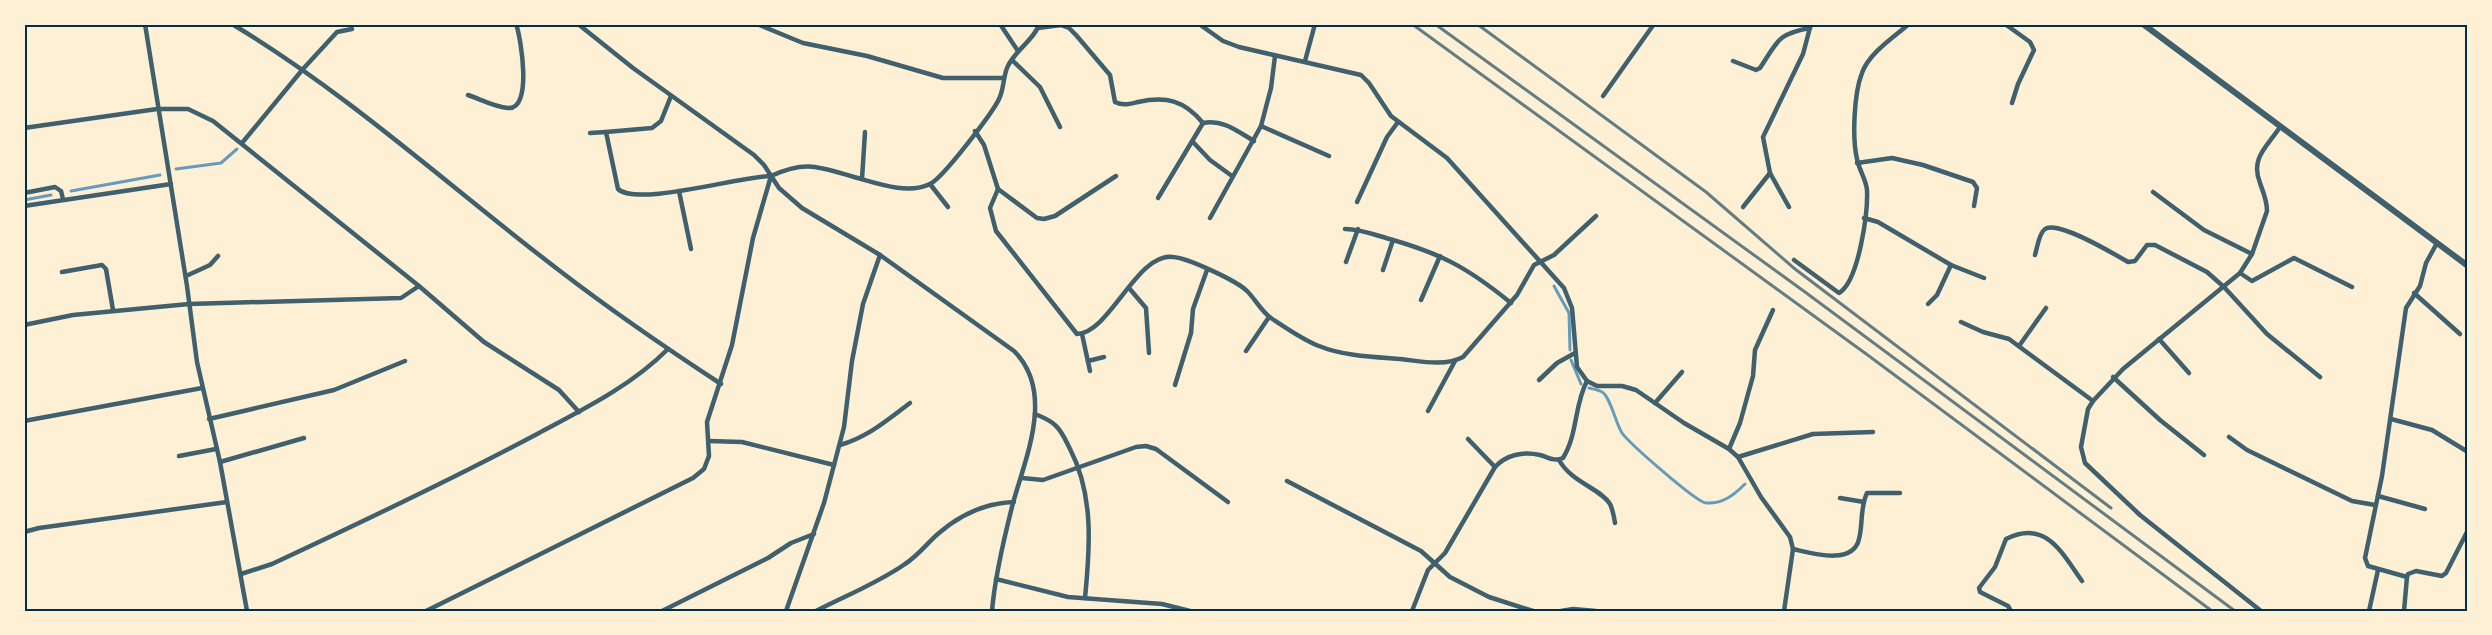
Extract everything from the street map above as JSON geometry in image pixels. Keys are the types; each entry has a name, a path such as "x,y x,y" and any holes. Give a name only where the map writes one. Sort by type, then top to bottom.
{"street":[{"path":"146,24 157,109 186,276 202,388 219,462 247,611"},
{"path":"232,24 303,69 352,105 560,272 721,384"},
{"path":"468,95 508,109 516,107 520,101 523,61 516,24"},
{"path":"578,24 754,155 764,165 779,188 802,208 880,255 1014,351 1023,360 1034,384 1035,414 1022,478 996,579 992,611"},
{"path":"757,24 803,43 867,56 943,78 1004,78"},
{"path":"1000,24 1018,51"},
{"path":"1199,24 1223,40 1275,56 1361,75 1391,116 1447,158 1522,243 1558,278 1570,297 1577,367 1587,381 1606,387 1629,387 1729,449 1738,458 1761,497 1790,537 1792,549 1785,611"},
{"path":"1305,61 1316,24"},
{"path":"1603,96 1654,24"},
{"path":"1794,260 1839,293 1853,277 1858,264 1867,191 1857,163 1854,120 1861,75 1869,60 1909,24"},
{"path":"2005,24 2030,42 2034,50 2012,103"},
{"path":"2143,24 2468,266"},
{"path":"606,132 618,189 622,193 640,195 679,191 743,178 771,176 791,167 803,165 900,187 916,188 930,184 957,157 992,112 999,99 1004,78 1012,60 1038,26 1061,25 1070,28 1106,68 1110,75 1115,102 1127,105 1164,98 1174,100 1203,123 1214,121 1222,123 1254,141"},
{"path":"1733,61 1756,70 1760,68 1780,37 1811,26"},
{"path":"1789,207 1770,173 1764,145 1764,131 1803,54 1811,26"},
{"path":"242,143 337,32 351,29"},
{"path":"1210,218 1261,126 1271,88 1275,56"},
{"path":"1012,60 1045,93 1060,128"},
{"path":"590,133 652,128 661,122 672,96"},
{"path":"24,128 174,107 199,112 242,143 419,286 484,342 559,390 579,412"},
{"path":"1357,202 1387,137 1398,122"},
{"path":"1158,198 1203,123"},
{"path":"1261,126 1329,156"},
{"path":"2261,611 2167,538 2085,463 2081,447 2088,409 2113,377 2240,273 2252,254 2267,211 2267,203 2255,167 2257,160 2280,127"},
{"path":"975,131 984,145 998,189 1029,213 1044,219 1055,216 1116,176"},
{"path":"862,179 865,132"},
{"path":"1193,142 1210,160 1232,176"},
{"path":"1857,163 1892,158 1923,165 1973,182 1977,188 1974,206"},
{"path":"1743,207 1770,173"},
{"path":"426,611 693,478 704,469 709,456 707,422 732,345 753,238 771,176"},
{"path":"24,206 171,184"},
{"path":"930,184 948,207"},
{"path":"24,193 55,188 61,191 63,199"},
{"path":"998,189 990,208 996,231 1059,309 1072,331 1077,334 1082,334 1107,314 1152,264 1171,256 1184,259 1240,285 1269,317 1317,346 1332,351 1442,363 1463,357 1511,303 1534,265 1543,263 1554,255 1596,216"},
{"path":"679,191 691,249"},
{"path":"2153,192 2204,230 2252,254"},
{"path":"1864,218 1878,222 1951,265 1984,278"},
{"path":"2035,255 2043,232 2047,228 2054,227 2083,238 2132,262 2147,245 2155,245 2207,272 2267,334 2320,377"},
{"path":"1345,229 1358,229 1440,256 1486,282 1511,303"},
{"path":"1346,262 1358,229"},
{"path":"1383,270 1393,240"},
{"path":"2407,577 2378,570 2365,563 2391,418 2405,315 2414,293 2420,286 2426,263 2437,243"},
{"path":"786,611 814,534 840,445 863,304 880,255"},
{"path":"186,276 210,265 218,256"},
{"path":"1421,300 1440,256"},
{"path":"2240,273 2252,281 2294,258 2352,287"},
{"path":"62,272 102,265 106,269 113,310"},
{"path":"1928,304 1937,295 1951,265"},
{"path":"1175,385 1191,333 1193,309 1207,270"},
{"path":"24,325 113,310 189,304 401,298 419,286"},
{"path":"1129,288 1146,308 1149,353"},
{"path":"2414,293 2460,334"},
{"path":"2019,346 2046,308"},
{"path":"1729,449 1740,423 1753,376 1755,350 1773,310"},
{"path":"1246,351 1269,317"},
{"path":"1961,322 1983,332 2001,336 2019,346 2093,400"},
{"path":"1082,334 1090,371"},
{"path":"2160,339 2189,373"},
{"path":"241,574 272,564 471,470 579,412 640,375 668,349"},
{"path":"1539,380 1557,363 1575,353"},
{"path":"1088,361 1104,357"},
{"path":"1428,411 1455,361"},
{"path":"210,419 334,390 405,362"},
{"path":"1654,403 1682,372"},
{"path":"2113,377 2160,420 2204,455"},
{"path":"1559,460 1573,436 1583,389 1587,381"},
{"path":"24,421 202,388"},
{"path":"840,445 872,433 910,403"},
{"path":"1035,414 1055,424 1061,431 1080,468 1089,525 1085,598"},
{"path":"2391,418 2432,430 2468,452"},
{"path":"1738,458 1813,434 1873,432"},
{"path":"2229,437 2247,450 2352,501 2375,505"},
{"path":"219,462 304,438"},
{"path":"1468,439 1495,467"},
{"path":"709,441 742,442 834,465"},
{"path":"1022,478 1043,480 1136,447 1146,446 1156,449 1228,502"},
{"path":"179,456 216,449"},
{"path":"1412,611 1425,575 1445,553 1495,467 1515,455 1539,455 1559,460 1571,476 1605,499 1610,505 1615,523"},
{"path":"1287,481 1422,552 1450,577 1489,597 1533,611"},
{"path":"1792,549 1813,554 1835,555 1852,551 1859,541 1866,494 1870,492 1900,493"},
{"path":"2378,496 2425,509"},
{"path":"1840,498 1864,502"},
{"path":"24,532 227,502"},
{"path":"816,611 904,565 920,554 946,528 970,512 983,506 1014,502"},
{"path":"2404,611 2408,574 2416,571 2442,576 2446,573 2468,530"},
{"path":"2011,611 2007,606 1980,592 1979,588 1995,567 2006,539 2016,534 2026,533 2049,538 2056,544 2082,581"},
{"path":"662,611 768,558 791,543 814,534"},
{"path":"2368,611 2378,570"},
{"path":"996,579 1048,594 1154,603 1190,611"},
{"path":"1561,611 1574,609 1596,611"}],"waterway":[{"path":"176,169 221,163 237,149"},
{"path":"71,191 160,175"},
{"path":"24,200 51,195"},
{"path":"1554,286 1569,313 1570,350"},
{"path":"1571,360 1581,384"},
{"path":"1589,388 1605,395 1627,439 1700,500 1706,503 1723,500 1745,484"}],"railway":[{"path":"1412,24 1869,356 2212,611"},
{"path":"1435,24 1805,292 2235,611"},
{"path":"1477,24 1706,192 1795,269 2111,508"}]}
